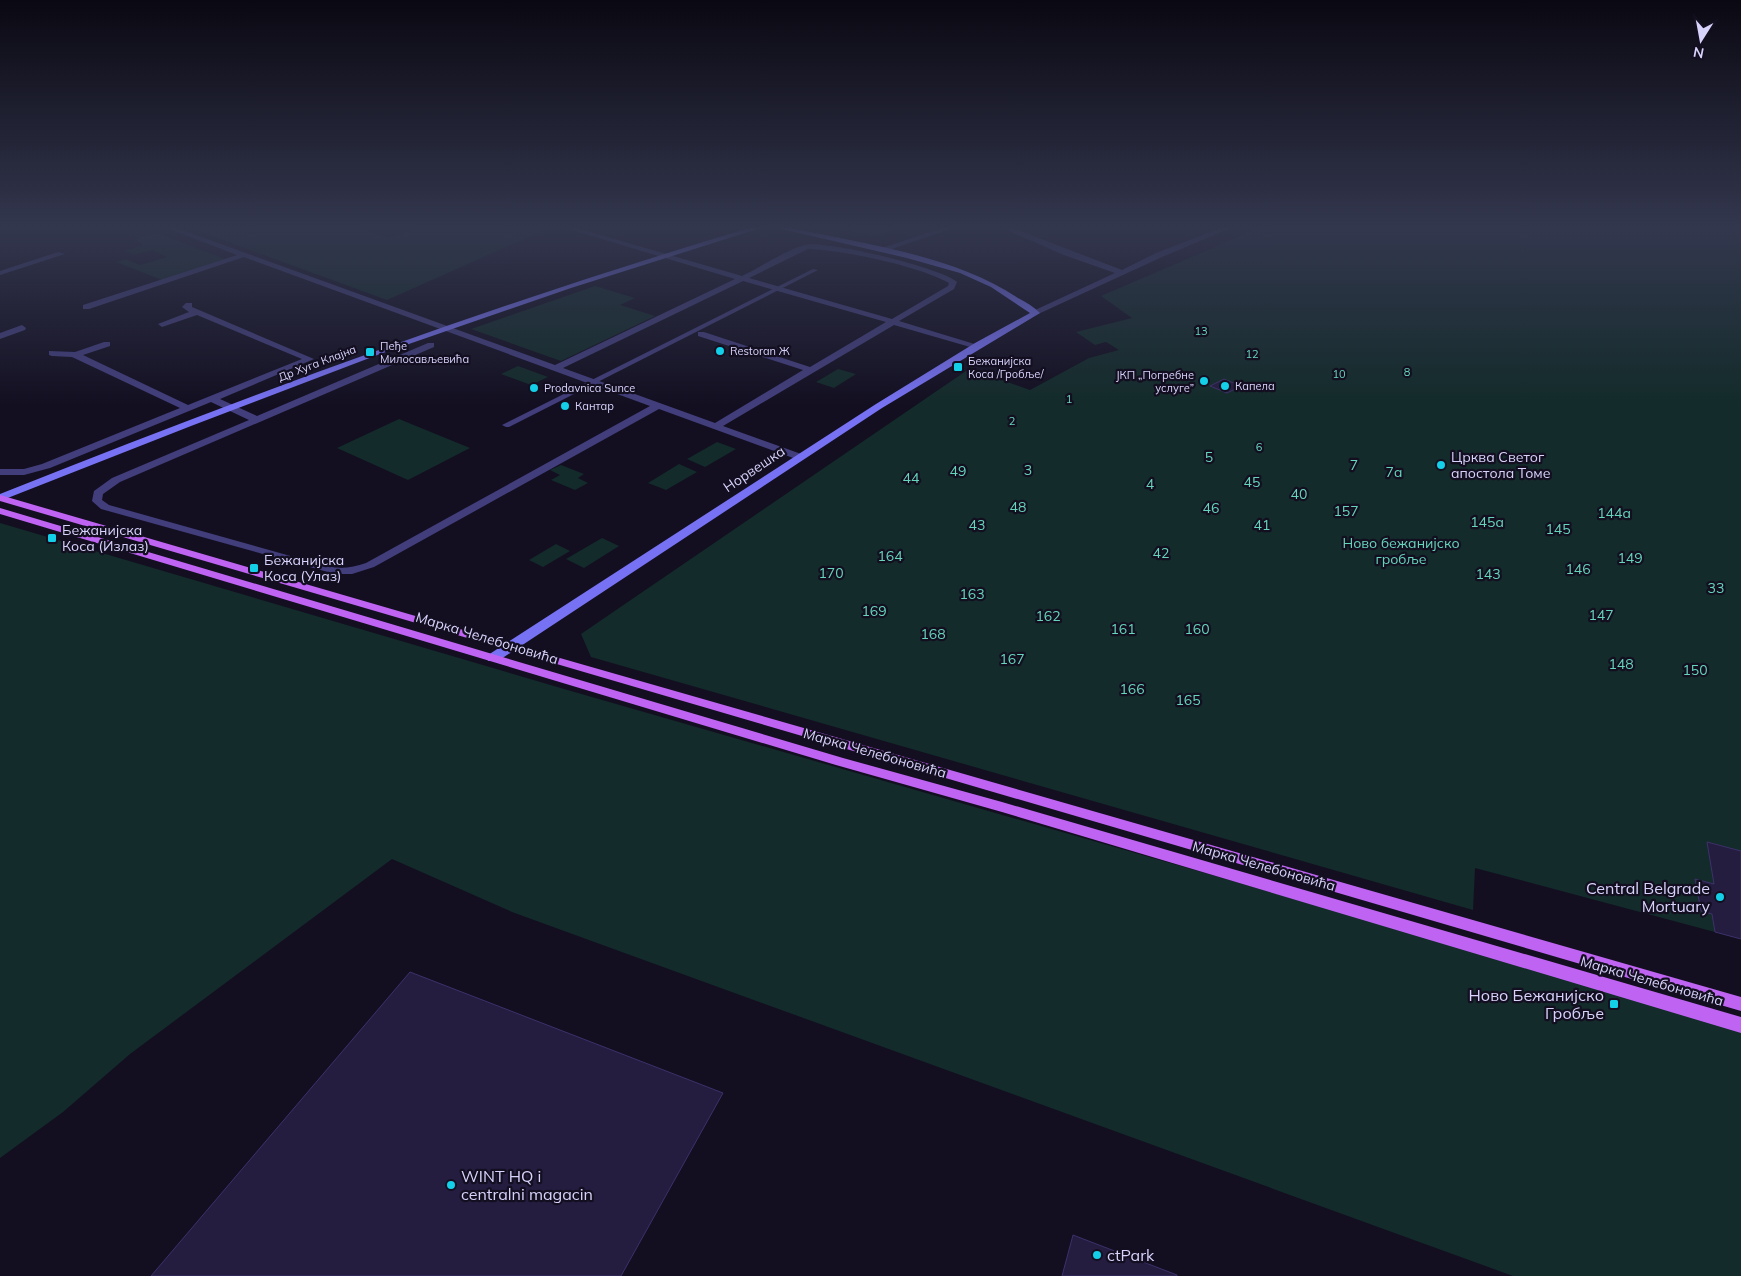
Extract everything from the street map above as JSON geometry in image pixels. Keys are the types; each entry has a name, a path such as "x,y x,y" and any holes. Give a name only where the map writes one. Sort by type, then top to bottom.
{"main road":[{"name":"Др Хуга Клајна","path":"0,498 230,407 446,328 572,287"},
{"path":"996,287 1036,313"},
{"name":"Норвешка","path":"493,658 800,457 977,346 1036,313"},
{"name":"Марка Челебоновића","path":"0,498 509,648 1741,1004"},
{"name":"Марка Челебоновића","path":"0,511 832,760 1002,807 1741,1025"},
{"path":"1002,807 1009,792"}],"street":[{"path":"86,307 148,287"},
{"path":"331,287 800,457"},
{"path":"556,368 723,287"},
{"path":"771,287 977,346"},
{"path":"506,425 784,287"},
{"path":"716,426 951,287"},
{"path":"1036,313 1091,287"},
{"path":"0,472 24,472 46,466 310,359 186,307 189,305"},
{"path":"162,324 196,312"},
{"path":"0,336 22,328"},
{"path":"701,334 811,370"},
{"path":"75,355 107,344"},
{"path":"431,345 116,480 98,493 97,501 105,507 322,568 339,572 352,571 370,565 659,405"},
{"path":"52,354 70,353 187,408"},
{"path":"212,399 257,420"}],"green space":[{"path":"350,287 417,287 387,300"},
{"path":"593,287 635,298 620,305 655,316 561,361 471,329"},
{"name":"Ново бежанијско гробље","path":"1123,287 1741,287 1741,939 1475,868 1473,910 591,657 581,634 966,371 975,374 979,372 1030,390 1089,358 1119,350 1106,342 1095,345 1076,332 1132,318 1101,296"},
{"path":"518,366 548,377 531,385 501,374"},
{"path":"838,369 856,374 834,388 816,382"},
{"path":"399,419 470,448 408,480 337,448"},
{"path":"717,442 736,449 705,467 687,459"},
{"path":"679,464 697,472 666,490 648,483"},
{"path":"561,465 584,474 578,478 588,483 575,490 551,480 560,475 550,470"},
{"path":"0,523 564,689 1741,1027 1741,1276 1513,1276 512,912 392,859 130,1054 63,1112 0,1158"},
{"path":"602,538 619,546 584,568 566,559"},
{"path":"556,544 570,551 543,567 529,560"}],"building":[{"name":"Капела","path":"1224,379 1241,386 1227,393 1210,386"},
{"name":"Central Belgrade Mortuary","path":"1707,842 1741,851 1741,939 1715,932 1712,914 1701,911 1695,879 1714,884"},
{"name":"WINT HQ i centralni magacin","path":"410,972 723,1093 621,1276 151,1276"},
{"name":"ctPark","path":"1073,1235 1177,1275 1177,1276 1062,1276"}],"place":[{"name":"Restoran Ж","path":"720,351"},
{"name":"Пеђе Милосављевића","path":"370,352"},
{"name":"Бежанијска Коса /Гробље/","path":"958,367"},
{"name":"ЈКП „Погребне услуге”","path":"1204,381"},
{"name":"Капела","path":"1225,386"},
{"name":"Prodavnica Sunce","path":"534,388"},
{"name":"Кантар","path":"565,406"},
{"name":"Црква Светог апостола Томе","path":"1441,465"},
{"name":"Бежанијска Коса (Излаз)","path":"52,538"},
{"name":"Бежанијска Коса (Улаз)","path":"254,568"},
{"name":"Central Belgrade Mortuary","path":"1720,897"},
{"name":"Ново Бежанијско Гробље","path":"1614,1004"},
{"name":"WINT HQ i centralni magacin","path":"451,1185"},
{"name":"ctPark","path":"1097,1255"}],"park label":[{"name":"13","path":"1201,331"},
{"name":"12","path":"1252,354"},
{"name":"8","path":"1407,372"},
{"name":"10","path":"1339,374"},
{"name":"1","path":"1069,399"},
{"name":"2","path":"1012,421"},
{"name":"6","path":"1259,447"},
{"name":"5","path":"1209,457"},
{"name":"7","path":"1354,465"},
{"name":"3","path":"1028,470"},
{"name":"49","path":"958,471"},
{"name":"7a","path":"1394,472"},
{"name":"44","path":"911,478"},
{"name":"45","path":"1252,482"},
{"name":"4","path":"1150,484"},
{"name":"40","path":"1299,494"},
{"name":"48","path":"1018,507"},
{"name":"46","path":"1211,508"},
{"name":"157","path":"1346,511"},
{"name":"144a","path":"1614,513"},
{"name":"145a","path":"1487,522"},
{"name":"43","path":"977,525"},
{"name":"41","path":"1262,525"},
{"name":"145","path":"1558,529"},
{"name":"42","path":"1161,553"},
{"name":"164","path":"890,556"},
{"name":"149","path":"1630,558"},
{"name":"146","path":"1578,569"},
{"name":"170","path":"831,573"},
{"name":"143","path":"1488,574"},
{"name":"33","path":"1716,588"},
{"name":"163","path":"972,594"},
{"name":"169","path":"874,611"},
{"name":"147","path":"1601,615"},
{"name":"162","path":"1048,616"},
{"name":"161","path":"1123,629"},
{"name":"160","path":"1197,629"},
{"name":"168","path":"933,634"},
{"name":"167","path":"1012,659"},
{"name":"148","path":"1621,664"},
{"name":"150","path":"1695,670"},
{"name":"166","path":"1132,689"},
{"name":"165","path":"1188,700"}]}
